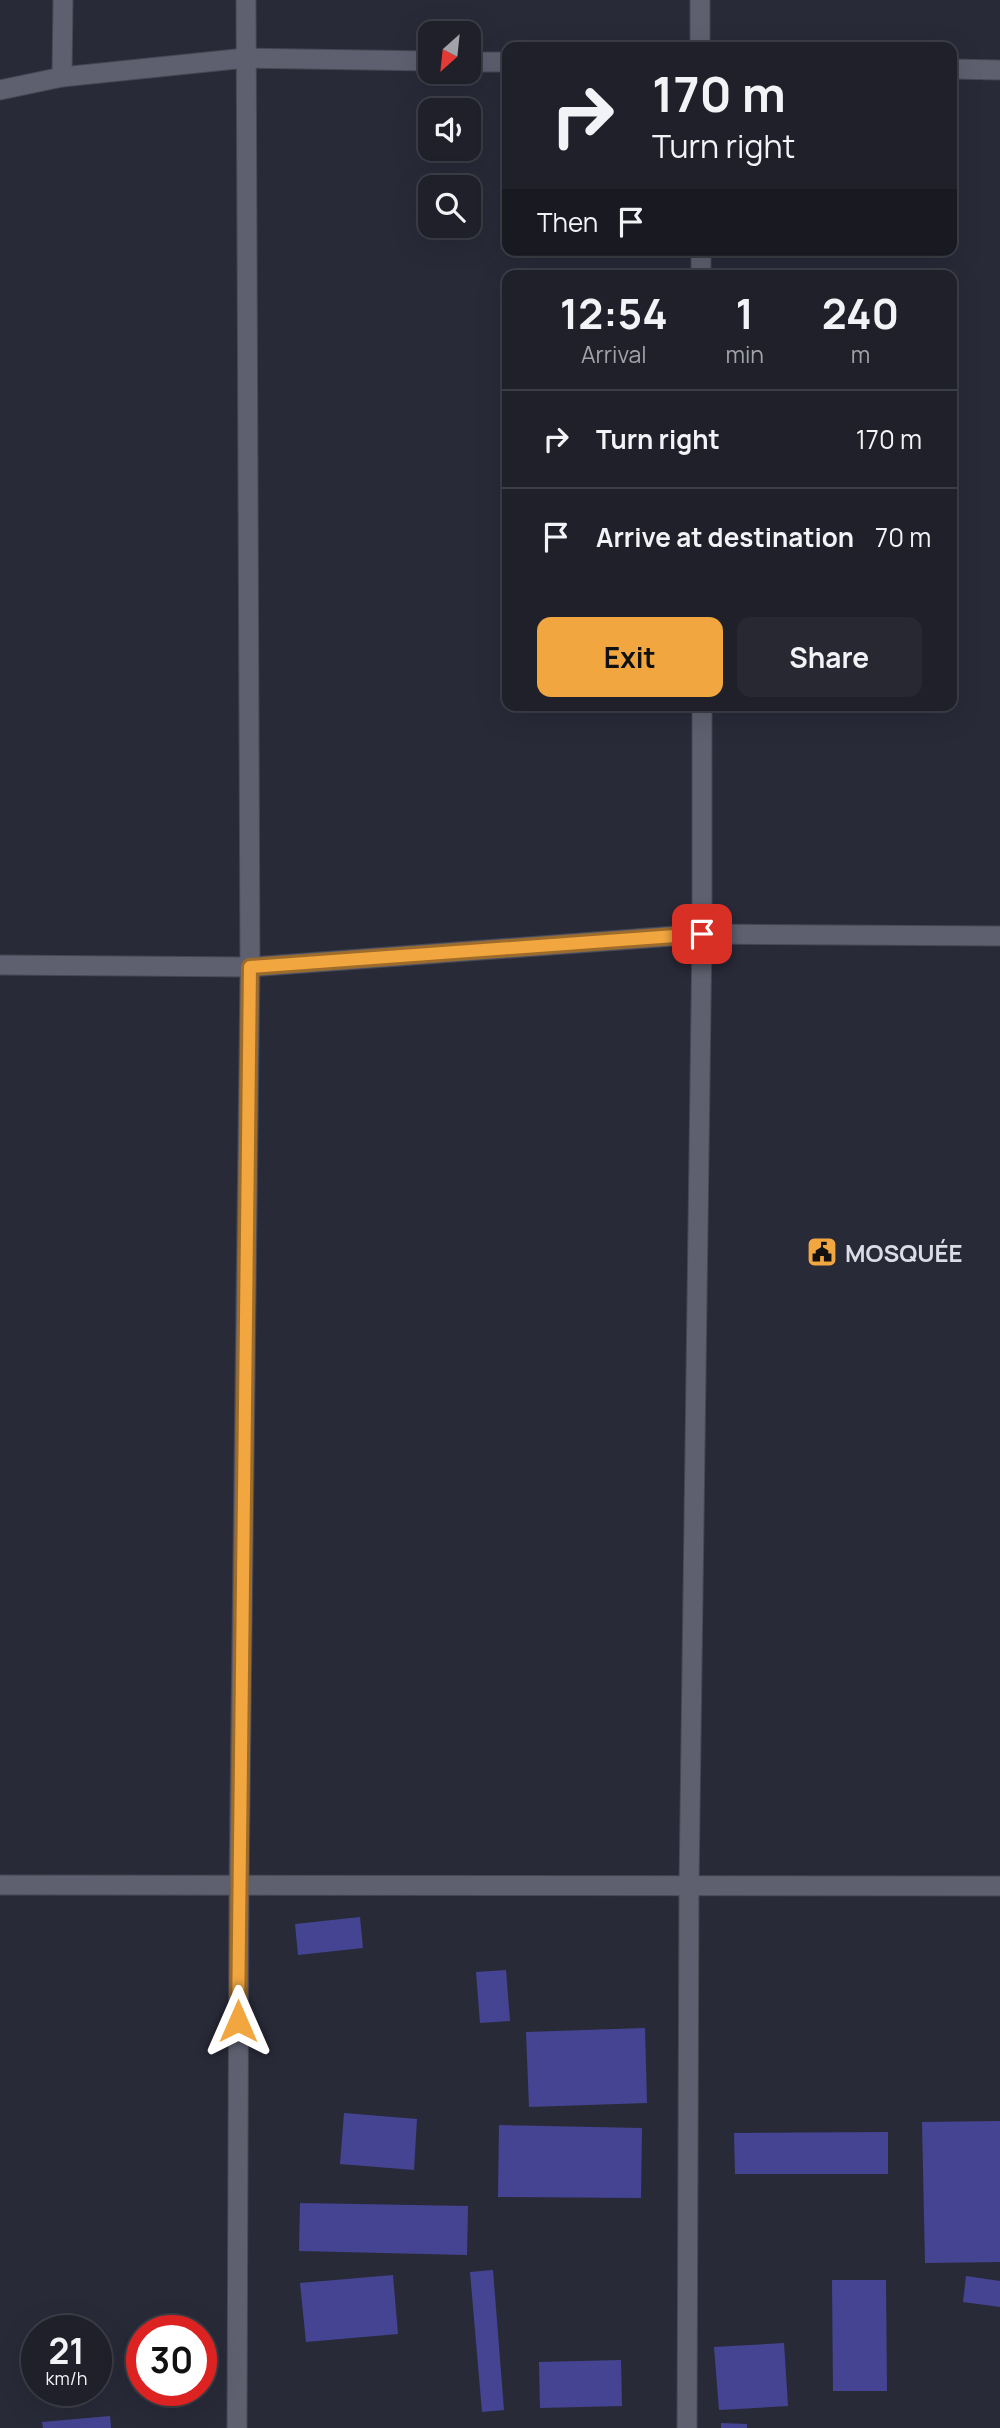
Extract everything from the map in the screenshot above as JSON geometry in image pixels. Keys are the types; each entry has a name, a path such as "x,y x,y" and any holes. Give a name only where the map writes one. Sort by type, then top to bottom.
{"street":[{"path":"62,77 63,0"},
{"path":"237,2428 239,1885 250,967 246,0"},
{"path":"700,0 700,42"},
{"path":"0,90 62,77 246,58 418,61"},
{"path":"481,62 502,62"},
{"path":"957,69 1000,70"},
{"path":"687,2428 689,1886 702,934 702,711"},
{"path":"0,965 250,967 702,934 1000,936"},
{"path":"0,1885 1000,1886"}],"building":[{"path":"360,1917 363,1948 298,1955 295,1924"},
{"path":"506,1970 510,2021 480,2023 476,1972"},
{"path":"645,2028 647,2103 529,2107 526,2032"},
{"path":"344,2113 417,2119 414,2170 340,2164"},
{"path":"1000,2121 1000,2262 925,2263 922,2122"},
{"path":"499,2125 642,2128 641,2198 498,2197"},
{"path":"888,2132 888,2174 735,2174 734,2133"},
{"path":"300,2203 468,2206 467,2255 299,2251"},
{"path":"493,2270 504,2410 482,2412 470,2272"},
{"path":"393,2275 398,2334 306,2342 300,2283"},
{"path":"966,2276 1000,2281 1000,2307 963,2302"},
{"path":"832,2280 886,2280 887,2391 833,2391"},
{"path":"784,2343 788,2406 719,2410 714,2347"},
{"path":"621,2360 622,2406 540,2408 539,2362"},
{"path":"110,2416 111,2428 43,2428 42,2422"},
{"path":"721,2423 747,2424 747,2428 721,2428"}],"place":[{"name":"MOSQUÉE","path":"822,1252"}],"route":[{"path":"238,2021 250,967 702,934"}]}
